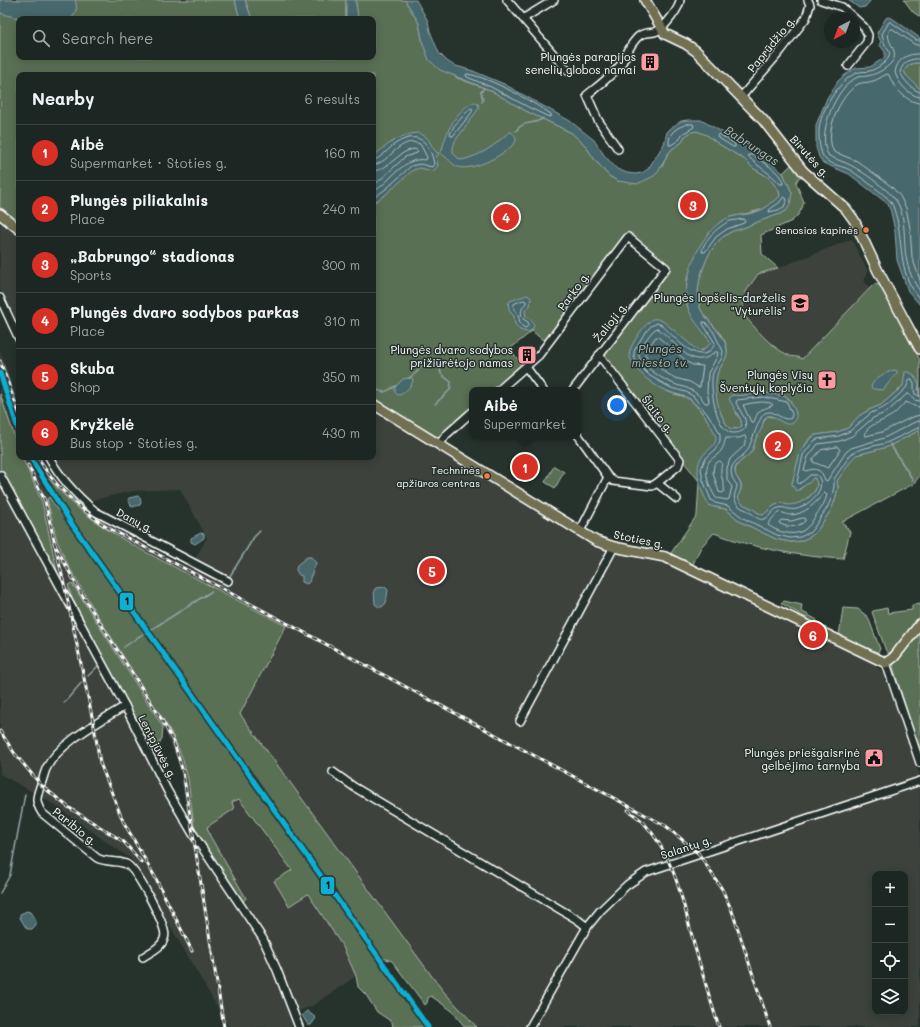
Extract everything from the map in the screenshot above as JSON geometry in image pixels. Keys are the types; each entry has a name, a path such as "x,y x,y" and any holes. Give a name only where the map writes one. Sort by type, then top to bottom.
{"main road":[{"path":"645,0 661,28"},
{"name":"Birutės g.","path":"661,28 668,36 686,44 696,51 769,126 804,171 846,209 854,220 871,258 920,349"},
{"path":"0,214 16,227"},
{"name":"Stoties g.","path":"376,406 596,541 614,547 665,556 886,663"},
{"path":"886,663 894,657 920,624"}],"street":[{"path":"507,0 568,71"},
{"path":"524,18 554,0"},
{"path":"618,149 598,120 587,95 606,80 620,65 639,36 645,32 657,31 661,28 679,6 680,0"},
{"name":"Paprūdžio g.","path":"741,97 780,52 806,18 810,9 810,0"},
{"path":"821,0 842,7 861,24 867,32 867,42 848,66"},
{"name":"Parko g.","path":"503,387 539,355 628,236 666,268"},
{"name":"Žalioji g.","path":"575,387 666,268"},
{"path":"0,298 16,333"},
{"name":"Šlaito g.","path":"599,355 680,460 678,466 657,482"},
{"path":"526,367 542,387"},
{"path":"439,445 446,435 469,415"},
{"path":"580,439 608,477 613,481 652,486 657,482 677,499"},
{"name":"Danų g.","path":"50,460 53,466 78,496 96,512 228,581"},
{"name":"Lentpjūvės g.","path":"0,475 125,706 167,790 193,834 263,940 280,976 299,1027"},
{"path":"580,531 608,477"},
{"path":"520,721 614,547"},
{"path":"886,663 920,763"},
{"name":"Paribio g.","path":"125,706 74,738 63,747 46,768 36,797 37,804 42,813 96,858 102,861 127,864 134,871 159,916 165,932 163,941 157,948 143,957"},
{"path":"333,772 354,787 576,918 587,927"},
{"name":"Salantų g.","path":"530,1027 587,927 600,910 626,885 646,872 920,781"}],"shaded area":[{"path":"0,218 16,231 16,324 0,289"},
{"name":"Plungės lopšelis-darželis \"Vyturėlis\"","path":"852,239 868,272 864,281 870,288 802,359 797,356 789,356 772,345 742,313 745,293 758,274 778,268"},
{"path":"0,350 16,396 16,440 0,394"},
{"path":"376,411 579,535 660,559 869,659 886,676 920,776 920,1027 477,1027 444,992 434,979 240,714 137,547 103,528 88,517 60,491 60,503 431,1027 426,1027 49,497 57,541 69,567 96,613 171,732 182,757 188,779 194,827 187,817 179,764 163,727 110,645 68,585 71,596 58,575 42,502 23,460 43,460 62,486 90,512 105,523 189,569 207,538 180,489 132,491 88,501 68,480 56,460 376,460"},
{"path":"0,482 105,675 165,792 190,837 198,833 242,903 207,827 234,809 232,802 239,799 292,870 288,905 308,894 343,947 356,976 312,1006 289,1015 294,1027 229,1027 131,859 47,800 0,774"}],"green space":[{"path":"0,0 235,0 239,16 16,16 16,60 376,60 376,16 358,16 356,0 405,0 419,23 423,44 457,78 490,90 526,111 572,133 585,145 595,160 609,176 618,181 662,167 667,155 672,149 682,142 684,137 691,132 697,131 707,135 744,159 753,168 768,177 779,190 780,196 777,200 769,204 764,209 730,217 691,270 687,279 687,305 711,343 702,350 697,350 691,347 630,357 637,368 652,382 671,393 689,399 701,411 714,430 717,439 712,448 705,453 714,507 726,509 741,522 776,539 791,542 801,541 816,532 831,510 838,487 837,481 853,457 856,455 887,447 920,430 920,476 913,484 842,522 850,532 843,559 777,551 744,543 714,533 701,547 692,566 669,556 697,515 699,481 599,355 667,268 628,235 544,341 532,331 510,349 523,366 498,387 469,387 469,412 438,438 376,402 376,72 16,72 16,223 0,210"},
{"path":"245,0 346,0 346,16 251,16"},
{"path":"904,0 920,0 920,17 913,12"},
{"path":"916,63 920,63 920,89 904,72 906,68"},
{"path":"794,162 802,174 796,183 804,202 802,208 792,221 761,235 762,254 778,268 758,274 745,293 742,313 775,347 790,356 802,359 874,284 880,285 920,360 920,397 918,387 904,382 903,386 881,405 859,416 848,428 838,432 816,435 810,438 800,453 792,484 799,490 815,478 817,484 814,492 807,498 794,505 791,506 782,503 774,506 763,515 740,502 738,497 741,487 735,474 736,468 737,465 748,456 753,449 757,436 767,416 774,417 784,423 796,414 790,400 787,397 763,393 738,396 732,395 737,415 741,420 742,426 737,429 730,429 726,424 720,411 715,389 718,372 727,354 726,345 724,339 701,310 698,302 698,290 704,265 710,252 718,241 732,231 780,214 792,193 783,173"},
{"path":"0,394 16,440 16,460 23,460 42,502 58,575 0,470"},
{"path":"554,466 564,472 555,488 545,482"},
{"path":"47,479 49,479 79,509 129,543 286,626 240,714 434,979 444,992 477,1027 465,1027 451,1010 431,996 428,998 425,1005 392,961 383,958 80,531 47,482"},
{"path":"49,497 426,1027 393,1027 392,1022 377,1012 366,995 358,987 356,976 343,947 308,894 289,906 274,881 292,870 239,799 232,802 234,809 207,827 210,836 246,898 242,903 194,827 188,779 182,757 171,732 96,613 69,567 57,541 47,499"},
{"path":"72,583 163,727 162,738 159,744 154,745 148,742 71,596 68,585"},
{"path":"784,601 802,605 801,611 817,620 815,623 781,603"},
{"path":"920,604 920,617 894,651 888,653 872,612 887,608 888,613 912,610 912,605"},
{"path":"843,608 858,609 868,617 880,649 877,653 839,636"},
{"path":"920,629 920,752 893,667"}],"water":[{"path":"0,0 75,0 76,3 75,12 73,16 16,16 16,18 0,13"},
{"path":"235,0 245,0 251,16 239,16"},
{"path":"346,0 356,0 358,16 346,16"},
{"name":"Plungės miesto tv.","path":"405,0 416,0 428,21 430,31 439,53 447,61 453,65 473,71 504,84 570,121 594,140 604,155 617,169 627,173 642,173 648,169 664,144 667,132 671,128 681,121 701,120 745,145 783,173 792,193 787,210 780,214 732,231 723,237 710,252 700,278 698,298 699,306 704,315 720,334 727,350 725,360 717,375 716,382 716,396 720,411 726,424 730,429 737,429 742,426 741,420 729,399 732,395 740,396 762,393 786,397 794,408 796,417 793,423 789,424 771,416 764,419 752,450 736,466 735,469 735,474 741,486 738,497 740,502 763,515 776,505 782,503 792,505 804,501 816,489 817,484 815,478 796,491 792,484 800,453 810,439 816,435 838,432 848,428 859,416 881,405 903,386 905,372 913,374 919,384 920,430 887,447 856,455 837,481 838,487 831,510 816,532 811,536 801,541 791,542 776,539 741,522 726,509 710,506 704,496 700,484 698,477 698,465 702,457 714,445 716,438 713,430 704,415 690,399 660,388 650,382 641,374 630,358 631,347 636,338 646,325 653,319 658,319 664,322 697,350 702,351 711,343 694,320 687,304 686,293 688,280 696,253 711,230 721,222 731,217 764,209 780,196 779,190 768,177 753,168 744,159 707,135 697,131 691,132 684,137 682,142 672,149 654,176 637,184 618,181 609,176 595,160 585,145 572,133 526,111 490,90 440,70 429,60 423,44 419,23"},
{"path":"848,0 871,0 865,7 859,8"},
{"path":"888,17 892,18 920,38 920,63 910,64 904,71 920,89 920,305 908,291 897,260 895,231 888,204 849,174 823,163 819,157 816,147 816,125 827,98 838,81 856,68 870,67 884,58 885,52 879,44 881,42 877,33"},
{"path":"474,102 478,104 479,108 455,141 453,148 453,153 459,159 462,160 481,153 511,132 515,136 516,141 506,151 490,160 472,167 458,167 441,154 441,151 449,129 457,116 462,110"},
{"path":"417,133 425,136 434,150 439,154 436,156 438,166 433,171 420,168 413,170 376,201 376,154 393,141 410,134"},
{"path":"527,295 531,298 530,306 525,310 526,317 531,319 534,326 532,330 527,332 520,330 515,324 514,316 510,312 508,304 510,301"},
{"path":"895,370 897,373 883,390 873,389 871,387 874,381 880,376"},
{"path":"412,378 413,381 406,391 399,395 397,394 395,392 395,387 403,379"},
{"path":"140,497 140,505 132,507 128,500 129,498"},
{"path":"201,533 204,534 204,538 195,544 191,542 191,538"},
{"path":"307,557 311,557 316,563 307,584 302,582 302,576 299,575 296,570 297,565"},
{"path":"385,587 388,590 386,603 382,607 379,607 375,604 374,590 376,588"},
{"path":"27,911 30,912 36,921 36,925 32,929 27,929 20,918 20,914"},
{"path":"307,1011 316,1018 311,1025 308,1025 302,1015"}],"waterway":[{"path":"482,102 481,92 484,88"},
{"path":"516,131 522,125 537,122 543,118"},
{"path":"409,378 417,372 424,363 436,360 439,363 441,374 451,382 450,390 435,404"},
{"path":"376,389 384,392 396,386"},
{"path":"890,444 913,480"},
{"path":"230,576 254,537 260,531"},
{"path":"152,629 212,591"},
{"path":"124,647 143,634"},
{"path":"88,676 97,667"},
{"path":"64,703 82,682"},
{"path":"0,893 10,875 25,794"}],"railway":[{"path":"0,361 16,405"},
{"path":"40,460 59,487 76,503 105,526 666,826 699,854 722,889 732,911 770,1027"},
{"path":"28,465 45,501 67,597 94,726 100,763 123,821 155,877 192,951"},
{"path":"54,543 79,590 162,720 174,743 183,772 224,1027"},
{"path":"0,731 15,754 41,785 68,807 124,842 142,863"},
{"path":"628,810 642,821 653,834 670,863 681,895 719,1027"}],"transit line":[{"name":"1","path":"0,373 16,423"},
{"name":"1","path":"32,460 71,523 428,1027"}],"place":[{"name":"Plungės parapijos senelių globos namai","path":"650,62"},
{"name":"„Babrungo“ stadionas","path":"693,205"},
{"name":"Plungės dvaro sodybos parkas","path":"506,217"},
{"name":"Senosios kapinės","path":"866,230"},
{"name":"Plungės lopšelis-darželis \"Vyturėlis\"","path":"800,303"},
{"name":"Plungės dvaro sodybos prižiūrėtojo namas","path":"527,355"},
{"name":"Plungės Visų Šventųjų koplyčia","path":"827,380"},
{"name":"Plungės piliakalnis","path":"778,445"},
{"name":"Aibė","path":"525,467"},
{"name":"Techninės apžiūros centras","path":"487,476"},
{"name":"Skuba","path":"432,571"},
{"name":"Kryžkelė","path":"813,635"},
{"name":"Plungės priešgaisrinė gelbėjimo tarnyba","path":"874,758"}],"water label":[{"name":"Babrungas","path":"752,145"}]}
